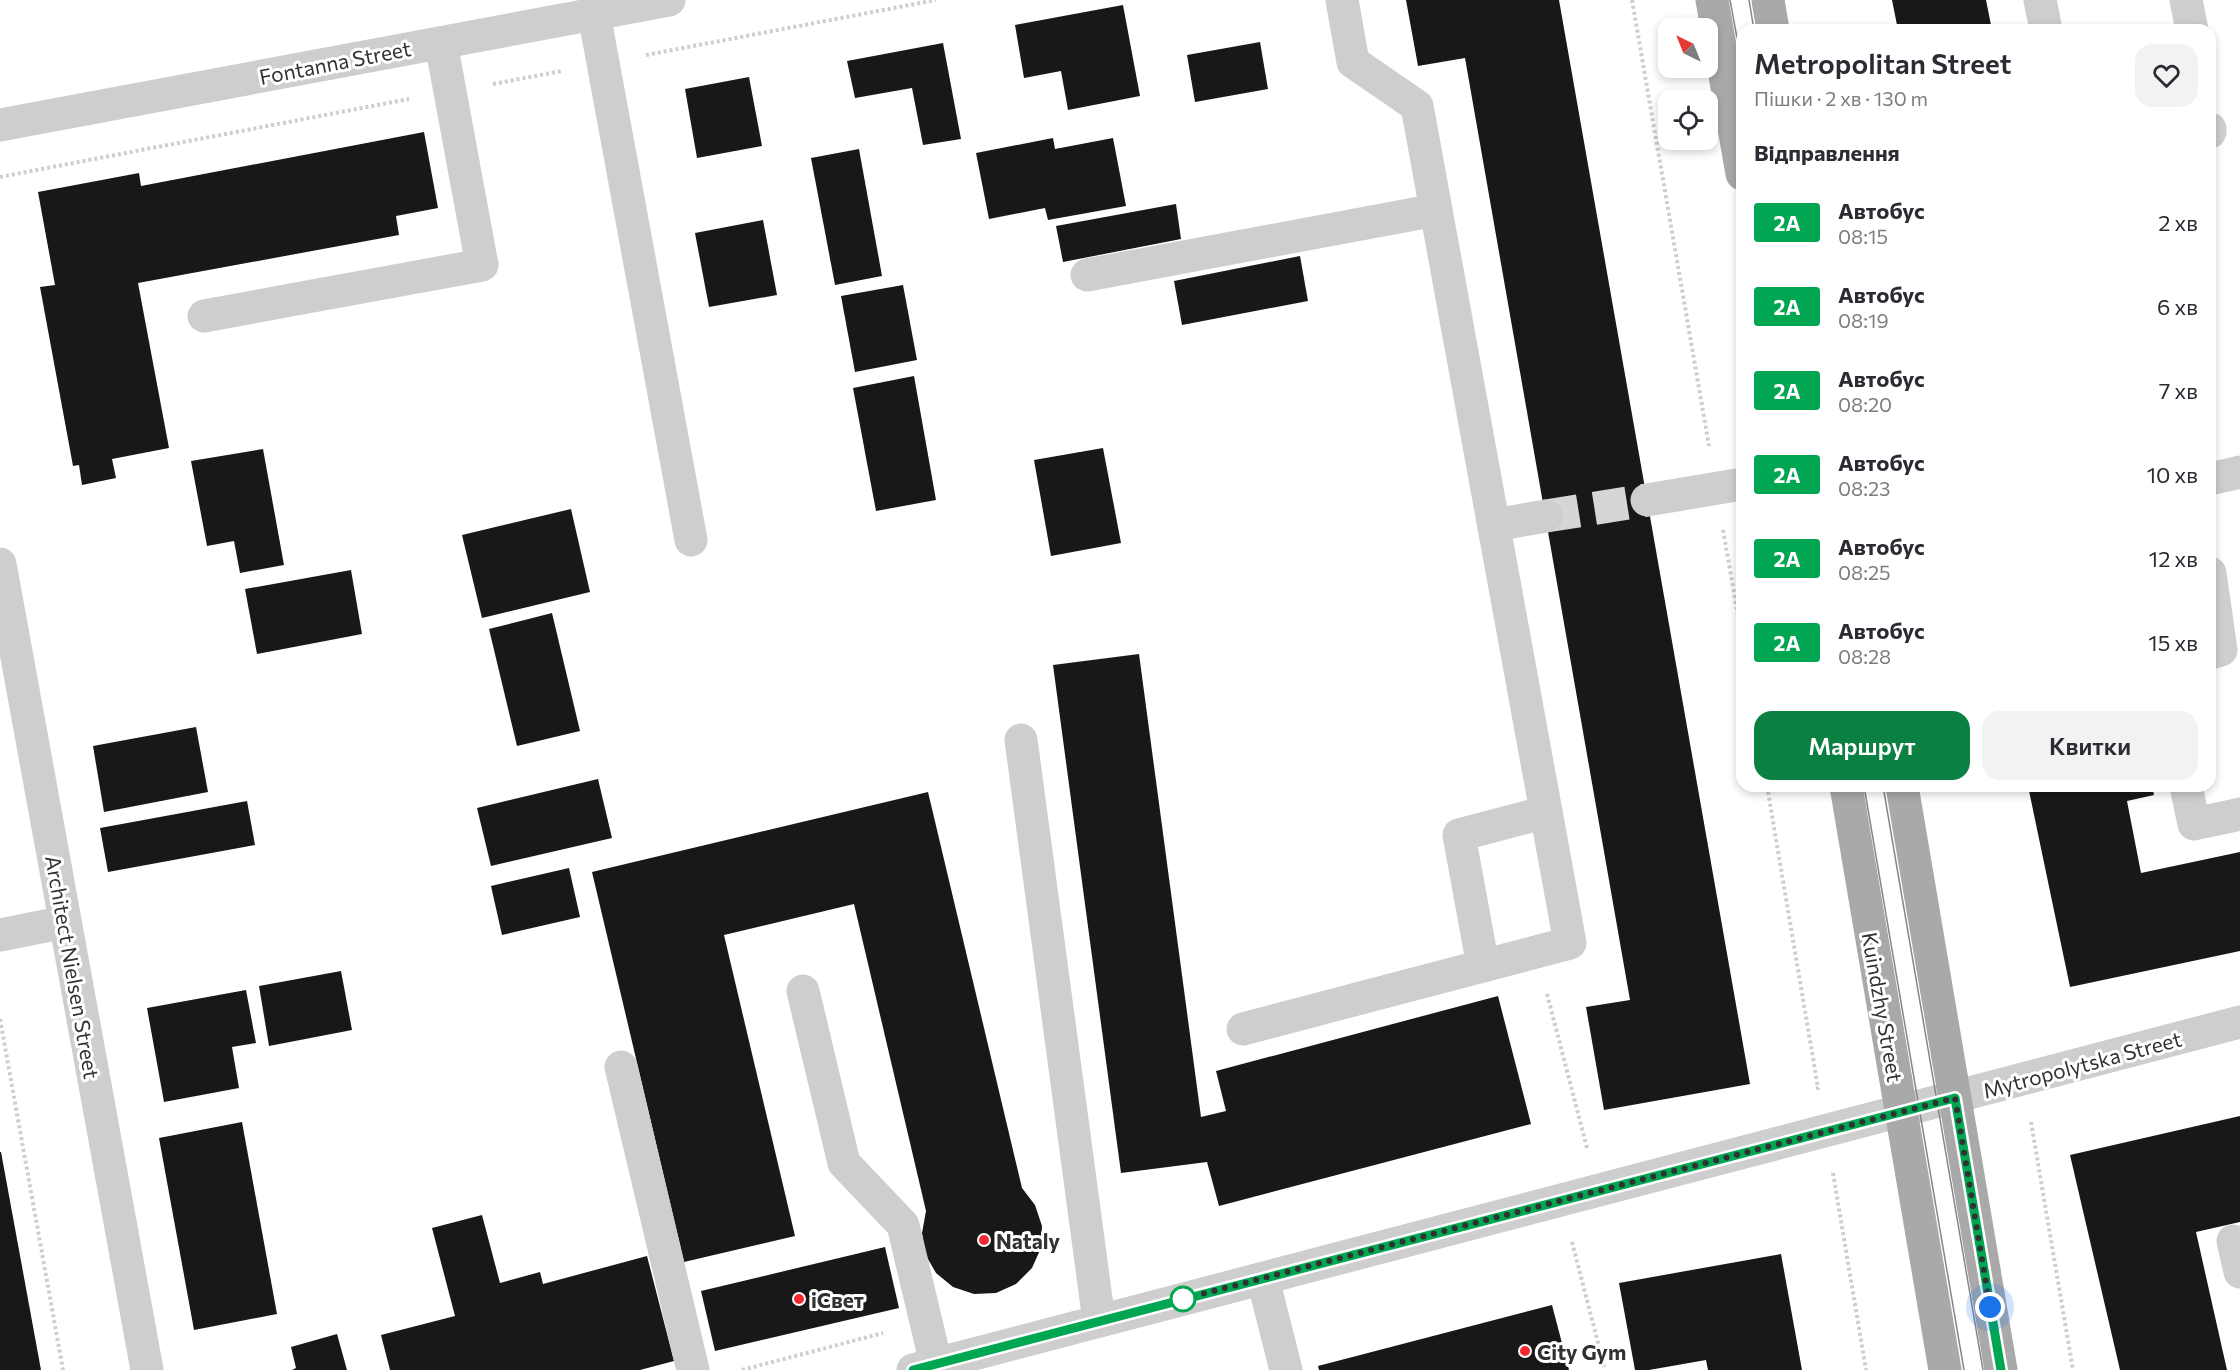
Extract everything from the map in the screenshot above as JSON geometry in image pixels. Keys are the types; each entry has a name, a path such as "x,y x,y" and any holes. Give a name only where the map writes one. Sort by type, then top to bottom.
{"main road":[{"path":"1712,0 1736,139"},
{"path":"1768,0 1772,24"},
{"name":"Kuindzhy Street","path":"1847,792 1945,1370"},
{"path":"1903,792 2001,1370"}],"street":[{"name":"Fontanna Street","path":"0,125 669,0"},
{"path":"1243,1029 1570,943 1418,106 1353,62 1342,0"},
{"path":"2040,0 2045,24"},
{"path":"2186,0 2191,24"},
{"path":"594,14 691,540"},
{"path":"204,316 482,265 441,42"},
{"path":"1087,275 1436,210"},
{"path":"2216,478 2240,472"},
{"path":"1647,500 1729,487"},
{"path":"1494,525 1546,516"},
{"name":"Architect Nielsen Street","path":"0,564 147,1370"},
{"path":"2216,615 2221,650 2216,651"},
{"path":"1021,740 1099,1321"},
{"path":"2187,792 2194,824 2240,814"},
{"path":"1483,966 1459,835 1546,812"},
{"path":"0,935 65,922"},
{"path":"803,991 844,1162 903,1225 925,1367"},
{"name":"Mytropolytska Street","path":"925,1367 2240,1022"},
{"path":"621,1068 693,1370"},
{"path":"1263,1279 1286,1370"}],"path":[{"path":"1632,0 1729,487 1736,568"},
{"path":"1768,792 1818,1088"},
{"path":"1537,952 1587,1148"},
{"path":"0,1019 63,1370"},
{"path":"2031,1122 2073,1370"},
{"path":"1833,1173 1866,1370"},
{"path":"1572,1242 1605,1370"}],"building":[{"path":"1406,0 1559,0 1750,1084 1604,1110 1586,1007 1630,1000 1465,58 1418,66"},
{"path":"1892,0 1986,0 1991,24 1897,24"},
{"path":"1123,5 1140,96 1068,110 1061,71 1024,78 1015,25"},
{"path":"1260,42 1268,89 1195,102 1187,55"},
{"path":"943,43 961,139 923,145 912,88 855,98 847,61"},
{"path":"749,77 762,146 697,158 685,89"},
{"path":"424,132 438,208 396,216 399,235 138,283 169,448 112,459 116,478 82,485 79,465 73,466 40,287 55,285 38,192 139,173 141,186"},
{"path":"1053,138 1055,149 1113,138 1126,206 1048,220 1045,208 989,219 976,153"},
{"path":"859,149 882,276 835,285 811,158"},
{"path":"1176,204 1181,239 1063,262 1056,226"},
{"path":"763,220 777,295 709,307 695,233"},
{"path":"1300,256 1308,301 1182,325 1174,281"},
{"path":"903,285 917,360 855,372 841,296"},
{"path":"914,376 936,500 876,511 853,388"},
{"path":"1103,448 1121,543 1051,556 1034,460"},
{"path":"263,449 284,565 240,573 234,541 207,546 191,461"},
{"path":"571,509 590,592 482,618 462,535"},
{"path":"351,570 362,634 257,654 245,589"},
{"path":"552,613 580,731 517,746 489,629"},
{"path":"1139,654 1201,1117 1226,1111 1216,1071 1498,996 1531,1124 1219,1206 1207,1162 1121,1173 1053,665"},
{"path":"196,727 208,792 104,812 93,746"},
{"path":"598,779 612,838 491,866 477,808"},
{"path":"928,792 1022,1188 1035,1205 1042,1226 1041,1248 1032,1268 1016,1284 996,1293 974,1294 953,1287 936,1273 925,1254 922,1233 926,1211 854,904 724,935 795,1236 684,1262 592,872"},
{"path":"2029,792 2153,792 2154,795 2127,801 2141,873 2240,852 2240,951 2070,987"},
{"path":"247,801 255,845 108,872 100,828"},
{"path":"569,868 580,917 502,935 491,886"},
{"path":"341,971 352,1030 269,1046 259,986"},
{"path":"246,990 256,1043 232,1047 239,1088 164,1102 147,1008"},
{"path":"2240,1116 2240,1222 2196,1232 2227,1370 2120,1370 2070,1155"},
{"path":"242,1122 277,1314 194,1330 159,1138"},
{"path":"1,1152 41,1370 0,1370"},
{"path":"482,1215 500,1283 540,1272 543,1284 647,1256 674,1361 640,1370 390,1370 381,1335 455,1316 432,1228"},
{"path":"885,1247 899,1308 715,1351 701,1291"},
{"path":"1781,1254 1802,1370 1708,1370 1706,1360 1649,1370 1635,1370 1619,1283"},
{"path":"1552,1305 1569,1370 1319,1370 1318,1366"},
{"path":"337,1334 347,1370 292,1370 296,1368 291,1347"}],"tunnel":[{"path":"1546,516 1647,500"}],"tram line":[{"path":"1730,0 1736,32"},
{"path":"1749,0 1753,24"},
{"path":"1865,792 1964,1370"},
{"path":"1884,792 1983,1370"}],"bus line":[{"name":"2А","path":"913,1370 1955,1098 2001,1370"}],"place":[{"name":"Nataly","path":"984,1240"},
{"name":"iСвет","path":"799,1299"},
{"name":"City Gym","path":"1525,1351"}],"route":[{"path":"1183,1299 1955,1098 1990,1307"}]}
